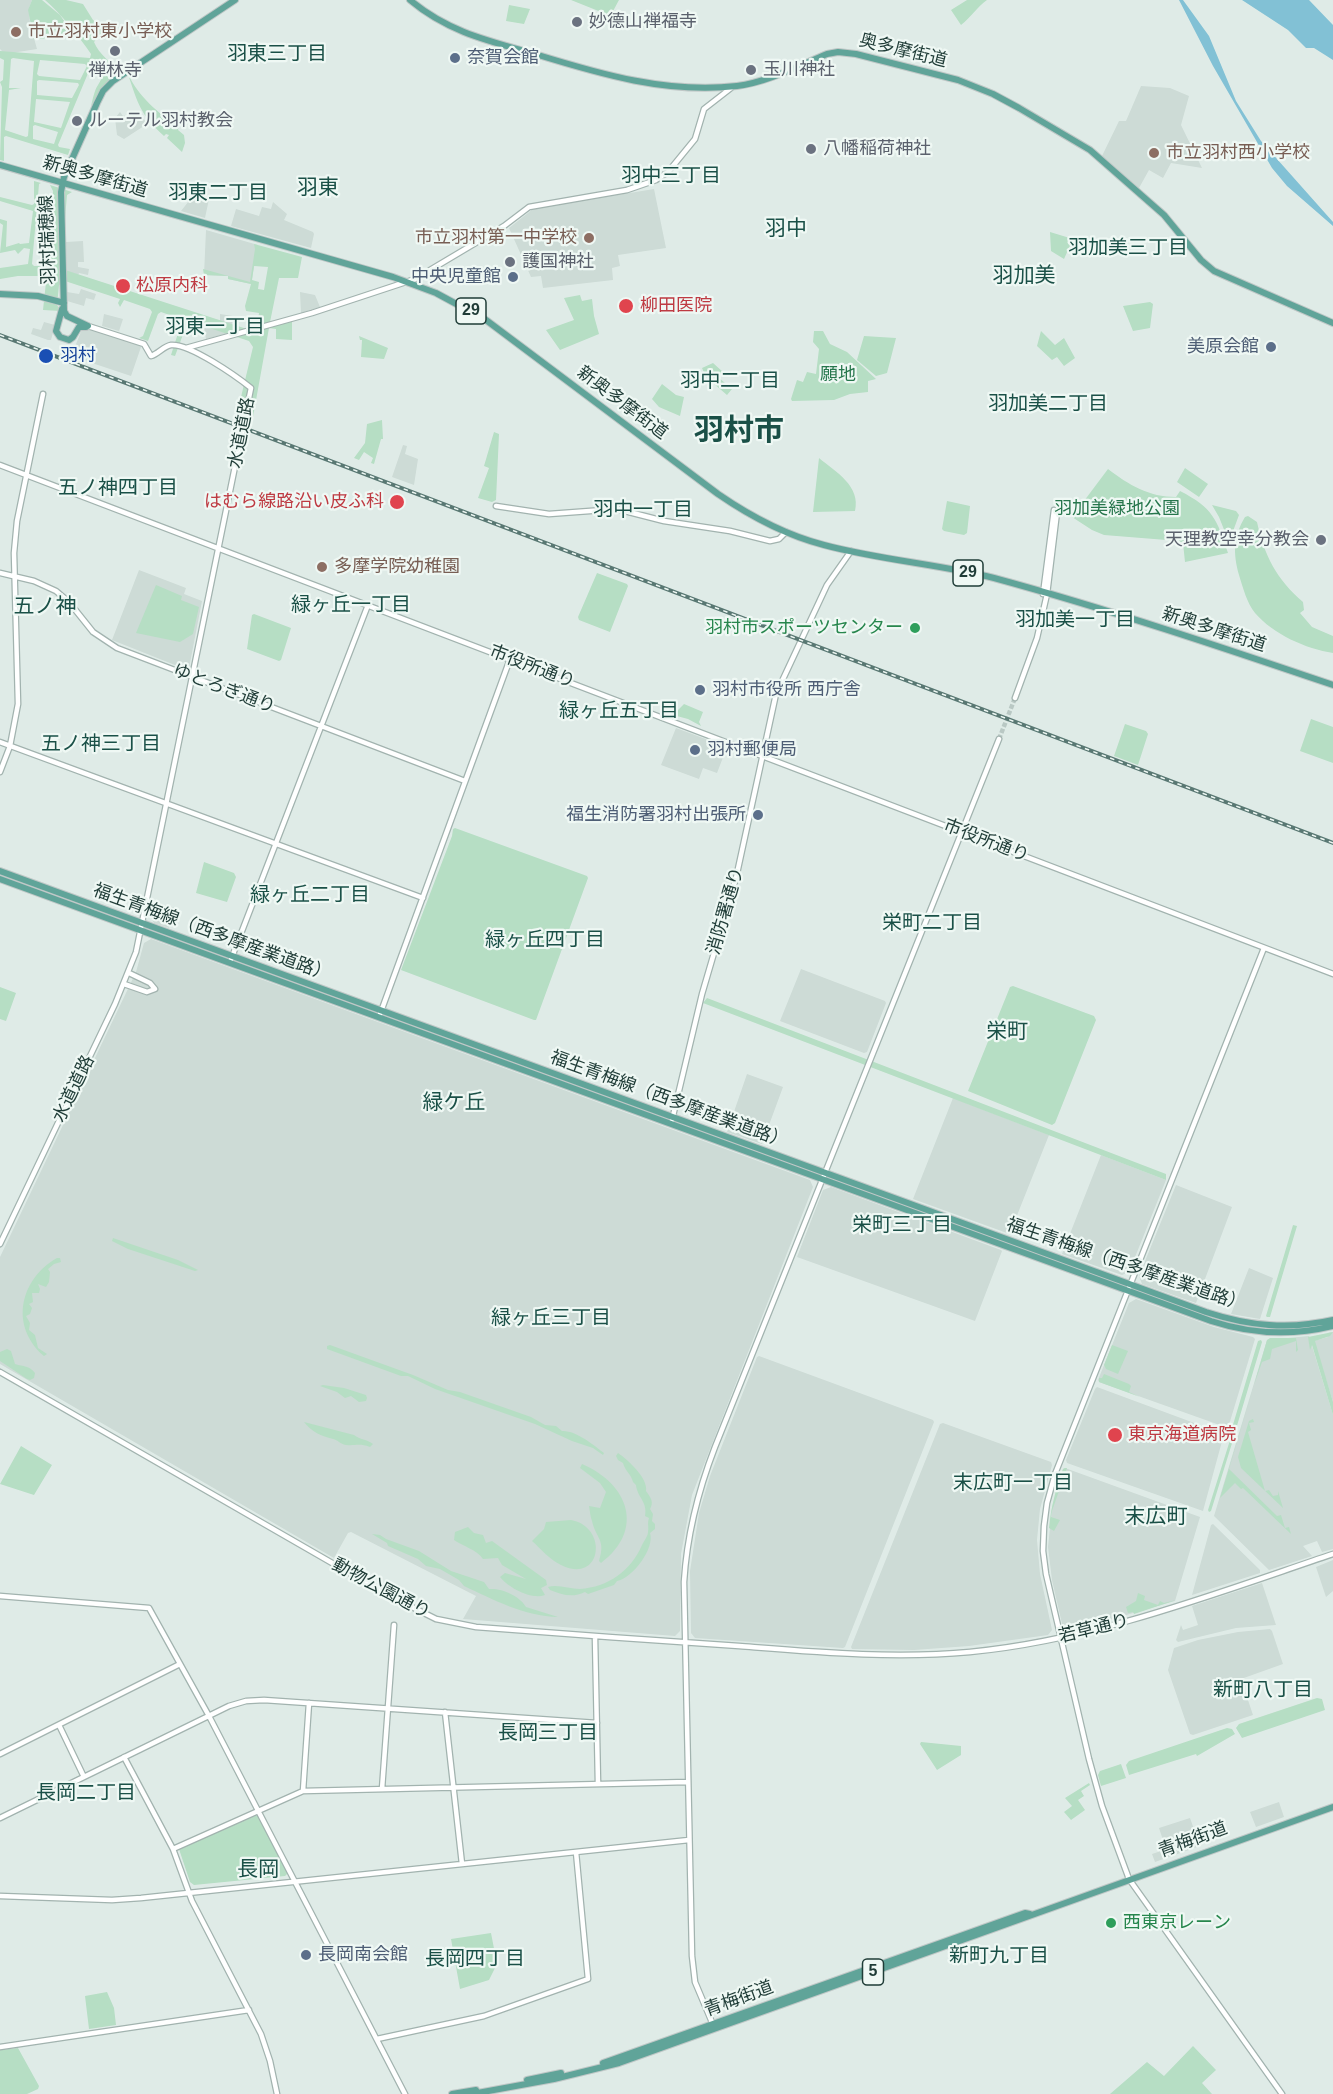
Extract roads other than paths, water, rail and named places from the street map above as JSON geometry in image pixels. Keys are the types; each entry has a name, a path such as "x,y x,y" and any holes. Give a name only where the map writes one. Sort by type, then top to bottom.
{"main road":[{"path":"62,183 99,98 109,83 235,0"},
{"name":"奥多摩街道","path":"411,0 432,17 481,39 599,72 660,86 733,86 763,80 827,54 838,52 856,54 958,80 1003,99 1082,144 1158,209 1201,260 1214,271 1333,322"},
{"name":"新奥多摩街道","path":"0,165 407,282 451,300 486,320 718,494 753,516 786,532 823,545 992,578 1193,638 1333,685"},
{"name":"羽村瑞穂線","path":"0,294 38,296 64,303 62,183"},
{"path":"64,303 64,312 88,326"},
{"path":"64,303 56,333 61,338 69,340 81,326 88,326"},
{"path":"73,319 76,330"},
{"name":"福生青梅線（西多摩産業道路）","path":"0,871 142,927"},
{"name":"福生青梅線（西多摩産業道路）","path":"0,879 231,959 1238,1328 1300,1332 1333,1326"},
{"name":"福生青梅線（西多摩産業道路）","path":"1212,1318 1280,1326 1300,1326 1333,1320"},
{"name":"青梅街道","path":"452,2094 588,2068 1015,1921 1333,1807"},
{"name":"青梅街道","path":"472,2094 595,2070 714,2026"}],"street":[{"path":"88,326 144,344 150,356 167,346 186,348 312,313 407,282 504,226 529,207 627,190 662,176 695,140 704,109 733,86"},
{"name":"水道道路","path":"0,1244 129,974 142,927 250,388 226,370 186,348"},
{"path":"0,772 10,746 19,691 15,577 16,529 43,394"},
{"name":"市役所通り","path":"0,465 1333,974"},
{"path":"495,506 549,514 616,508 664,521 730,531 770,541 779,539 786,532"},
{"path":"1015,698 1037,638 1056,511"},
{"name":"消防署通り","path":"672,1121 702,994 736,878 775,697 827,585 850,551"},
{"name":"ゆとろぎ通り","path":"0,573 43,584 56,591 69,602 88,627 109,643 465,781"},
{"path":"231,959 368,605"},
{"path":"380,1014 510,659"},
{"path":"714,2026 699,1993 693,1968 685,1643 685,1562 691,1522 701,1485 999,740"},
{"path":"0,742 423,897"},
{"path":"1264,948 1057,1468 1047,1503 1043,1538 1047,1584 1096,1787 1129,1879 1282,2094"},
{"path":"124,984 147,992 155,989 150,983 129,974"},
{"name":"動物公園通り","path":"0,1371 414,1610 436,1619 476,1627 846,1654"},
{"name":"若草通り","path":"846,1654 953,1653 1060,1638 1134,1619 1333,1554"},
{"path":"0,1596 149,1608 209,1716 405,2094"},
{"path":"382,1789 394,1625"},
{"path":"595,1637 598,1784"},
{"path":"0,1754 180,1664"},
{"path":"0,1818 209,1716 246,1701 264,1700 597,1722"},
{"path":"303,1791 309,1703"},
{"path":"445,1712 462,1864"},
{"path":"59,1725 84,1777"},
{"path":"124,1757 173,1849 188,1893 249,2010 268,2052 278,2094"},
{"path":"173,1849 303,1791 688,1782"},
{"path":"0,1896 112,1900 689,1840"},
{"path":"377,2039 484,2016 588,1979 576,1852"},
{"path":"0,2047 249,2010"}],"water":[{"path":"1179,0 1183,0 1209,36 1236,101 1261,141 1333,222 1333,226 1287,186 1272,168 1213,66"},
{"path":"1242,0 1309,0 1333,25 1333,60 1314,48 1306,48 1288,30"}],"tunnel":[{"path":"999,739 1015,698"}],"railway":[{"path":"0,335 1333,843"}],"place":[{"name":"妙德山禅福寺","path":"577,22"},
{"name":"市立羽村東小学校","path":"16,32"},
{"name":"禅林寺","path":"115,51"},
{"name":"奈賀会館","path":"455,58"},
{"name":"玉川神社","path":"751,70"},
{"name":"ルーテル羽村教会","path":"77,121"},
{"name":"八幡稲荷神社","path":"811,149"},
{"name":"市立羽村西小学校","path":"1154,153"},
{"name":"市立羽村第一中学校","path":"589,238"},
{"name":"護国神社","path":"510,262"},
{"name":"中央児童館","path":"513,277"},
{"name":"松原内科","path":"123,286"},
{"name":"柳田医院","path":"626,306"},
{"name":"美原会館","path":"1271,347"},
{"name":"羽村","path":"46,356"},
{"name":"はむら線路沿い皮ふ科","path":"397,502"},
{"name":"天理教空幸分教会","path":"1321,540"},
{"name":"多摩学院幼稚園","path":"322,567"},
{"name":"羽村市スポーツセンター","path":"915,628"},
{"name":"羽村市役所 西庁舎","path":"700,690"},
{"name":"羽村郵便局","path":"695,750"},
{"name":"福生消防署羽村出張所","path":"758,815"},
{"name":"東京海道病院","path":"1115,1435"},
{"name":"西東京レーン","path":"1111,1923"},
{"name":"長岡南会館","path":"306,1955"}],"district":[{"name":"羽東三丁目","path":"277,54"},
{"name":"羽中三丁目","path":"671,176"},
{"name":"羽東","path":"318,188"},
{"name":"羽東二丁目","path":"218,193"},
{"name":"羽中","path":"786,229"},
{"name":"羽加美三丁目","path":"1128,248"},
{"name":"羽加美","path":"1024,276"},
{"name":"羽東一丁目","path":"215,327"},
{"name":"羽中二丁目","path":"730,381"},
{"name":"羽加美二丁目","path":"1048,404"},
{"name":"羽村市","path":"739,432"},
{"name":"五ノ神四丁目","path":"118,488"},
{"name":"羽中一丁目","path":"643,510"},
{"name":"緑ヶ丘一丁目","path":"351,605"},
{"name":"五ノ神","path":"45,607"},
{"name":"羽加美一丁目","path":"1075,620"},
{"name":"緑ヶ丘五丁目","path":"619,711"},
{"name":"五ノ神三丁目","path":"101,744"},
{"name":"緑ヶ丘二丁目","path":"310,895"},
{"name":"栄町二丁目","path":"932,923"},
{"name":"緑ヶ丘四丁目","path":"545,940"},
{"name":"栄町","path":"1007,1032"},
{"name":"緑ケ丘","path":"454,1103"},
{"name":"栄町三丁目","path":"902,1225"},
{"name":"緑ヶ丘三丁目","path":"551,1318"},
{"name":"末広町一丁目","path":"1013,1483"},
{"name":"末広町","path":"1156,1517"},
{"name":"新町八丁目","path":"1263,1690"},
{"name":"長岡三丁目","path":"548,1733"},
{"name":"長岡二丁目","path":"86,1793"},
{"name":"長岡","path":"258,1870"},
{"name":"新町九丁目","path":"999,1956"},
{"name":"長岡四丁目","path":"475,1959"}],"park label":[{"name":"願地","path":"838,375"},
{"name":"羽加美緑地公園","path":"1117,509"}]}
